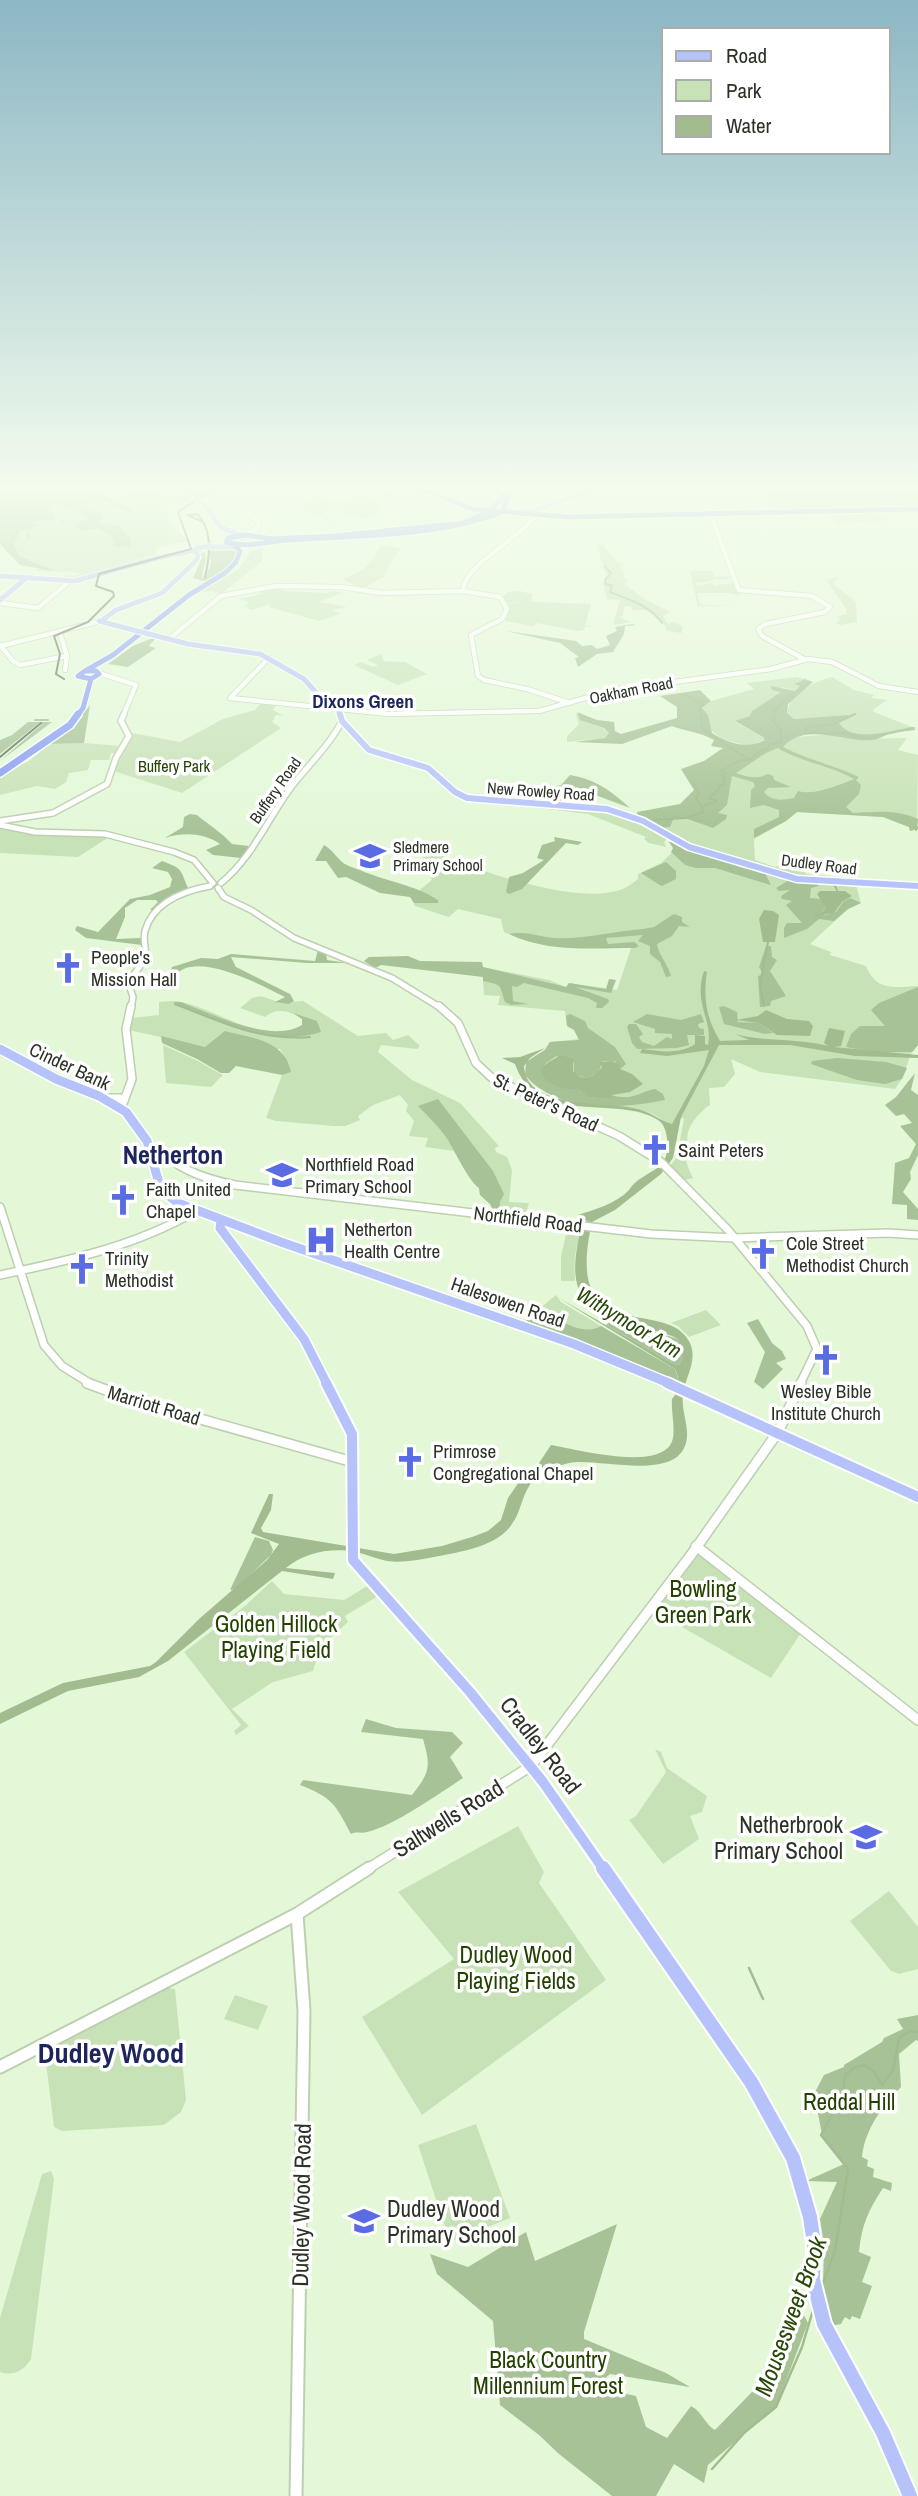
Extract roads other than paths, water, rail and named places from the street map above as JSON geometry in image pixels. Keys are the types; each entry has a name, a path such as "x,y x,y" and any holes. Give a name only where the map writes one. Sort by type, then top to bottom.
{"highway":[{"path":"82,675 113,655 174,605"},
{"path":"0,771 70,725 83,708 99,668 180,605"},
{"path":"82,675 96,675"},
{"path":"0,771 67,722 81,701 84,680 82,675"}],"main road":[{"path":"99,621 124,605"},
{"path":"117,608 127,605"},
{"path":"99,621 111,612 129,605"},
{"path":"99,621 169,639 236,649 269,658 309,682 321,698 338,709 342,721"},
{"name":"New Rowley Road","path":"342,721 374,753 425,767 467,798 605,809 643,821 674,839"},
{"name":"Dudley Road","path":"674,839 689,847 797,879 918,886"},
{"name":"Cinder Bank","path":"0,1049 57,1079 120,1106"},
{"name":"Halesowen Road","path":"120,1106 137,1124 149,1145 162,1191 178,1203 221,1221 551,1336 688,1392 918,1497"},
{"name":"Cradley Road","path":"221,1221 220,1228 304,1339 352,1434 351,1554 372,1582 531,1766 751,2082 783,2136 793,2158 810,2217 814,2243 813,2280 820,2312"},
{"path":"820,2312 830,2337 883,2432 910,2496"}],"street":[{"path":"22,605 38,608 41,605"},
{"path":"169,639 209,605"},
{"path":"506,605 506,614 477,630 470,638 476,672 481,678 527,689 571,704"},
{"path":"804,659 762,636 758,629 770,623 825,612 829,609 828,605"},
{"path":"67,656 20,665 0,646 87,627 99,621"},
{"path":"60,633 67,656 65,670 82,675"},
{"name":"Oakham Road","path":"269,658 230,698 413,714 475,710 540,711 614,690 765,670 804,659 832,662 879,686 918,692"},
{"path":"0,823 44,815 69,807 103,788 129,736 121,720 136,685 96,675"},
{"name":"Buffery Road","path":"216,885 232,873 295,782 342,721"},
{"path":"338,729 348,729"},
{"name":"St. Peter's Road","path":"0,823 31,832 105,834 194,860 224,897 294,938 392,978 433,1001 458,1023 476,1063 492,1078 619,1136 661,1162 734,1238 807,1326 817,1349 778,1432"},
{"path":"120,1106 132,1079 126,1029 133,997 128,985 146,955 145,932 156,912 171,899 190,890 216,885"},
{"name":"Northfield Road","path":"149,1145 189,1172 242,1186 651,1234 734,1238 888,1233 918,1235"},
{"name":"Northfield Road","path":"151,1156 162,1156"},
{"name":"Marriott Road","path":"0,1207 44,1346 56,1363 76,1378 134,1400 353,1461"},
{"path":"0,1275 20,1273 76,1259 170,1226 196,1211"},
{"name":"Saltwells Road","path":"0,2067 297,1914 531,1766 778,1432"},
{"path":"696,1546 918,1720"},
{"name":"Dudley Wood Road","path":"296,2496 304,2057 303,1969 297,1914"}],"water":[{"path":"820,891 845,891 852,896 842,902 834,913 819,915 826,908 817,894"},
{"path":"764,910 779,915 775,942 763,942 759,919"},
{"name":"Withymoor Arm","path":"704,971 707,972 707,1008 720,1041 749,1040 735,1034 828,1046 824,1043 829,1028 845,1031 841,1046 834,1047 918,1055 918,1058 855,1056 790,1045 719,1045 681,1117 673,1158 661,1174 615,1210 592,1222 587,1263 591,1290 604,1305 621,1314 661,1322 678,1329 690,1343 693,1356 684,1388 687,1437 682,1452 671,1460 656,1465 582,1462 551,1469 538,1476 530,1485 518,1514 504,1533 489,1543 471,1549 404,1561 387,1561 338,1550 301,1558 286,1568 335,1573 333,1579 282,1571 168,1661 139,1677 68,1691 0,1724 0,1713 63,1683 150,1666 156,1662 199,1619 267,1560 279,1544 251,1533 269,1494 273,1494 271,1510 261,1528 263,1532 394,1554 442,1546 488,1531 501,1520 508,1498 551,1445 599,1454 638,1457 654,1455 667,1449 673,1438 672,1399 678,1385 675,1369 557,1297 679,1365 682,1360 678,1339 612,1319 598,1311 587,1303 580,1292 575,1267 580,1233 586,1230 588,1222 578,1215 618,1199 664,1162 667,1138 664,1128 658,1120 641,1113 559,1103 541,1096 526,1084 515,1064 502,1058 520,1057 545,1048 530,1058 524,1066 528,1080 539,1091 571,1101 638,1109 672,1124 704,1066 709,1050 667,1056 640,1053 642,1049 683,1050 695,1044 695,1035 705,1036 705,1044 708,1045 708,1027 701,993"},
{"path":"766,1010 787,1019 809,1021 813,1026 810,1036 777,1035 759,1023 736,1020 758,1016"},
{"path":"561,1055 573,1059 573,1071 581,1077 596,1074 602,1067 600,1062 612,1061 643,1084 630,1092 612,1095 611,1099 588,1097 580,1090 560,1088 546,1080 541,1072 544,1065"}],"waterway":[{"path":"642,605 662,623"},
{"path":"750,760 760,751 768,749 769,745 781,742 781,730 772,720 775,718 774,712 787,698 810,682"},
{"path":"683,694 703,705 700,707 702,727 706,732 750,760"},
{"path":"855,714 833,724 807,727 805,733 844,733 867,738 914,728"},
{"path":"35,720 48,720"},
{"path":"782,738 793,735"},
{"path":"701,807 717,801 709,798 720,788 718,785 725,785 723,780 726,778 721,775 726,773 720,771 741,760 750,760"},
{"path":"692,781 699,793 696,797 701,807"},
{"path":"653,820 686,818 704,812 701,807"},
{"path":"834,884 837,890"},
{"path":"764,1006 760,985 768,942"},
{"path":"175,1004 258,1033 310,1037"},
{"path":"749,1968 763,1999"},
{"name":"Mousesweet Brook","path":"821,2288 835,2251 848,2169 821,2135 843,2094 845,2076 853,2068 865,2065 874,2072 882,2085 893,2070 899,2038 910,2031 918,2032"},
{"name":"Mousesweet Brook","path":"712,2469 745,2432 776,2407 802,2347 813,2310"}],"tram line":[{"path":"64,679 56,674 60,654 54,636 88,622 105,605"},
{"path":"0,757 41,723"}],"place":[{"name":"Sledmere Primary School","path":"370,856"},
{"name":"People's Mission Hall","path":"68,968"},
{"name":"Saint Peters","path":"655,1150"},
{"name":"Northfield Road Primary School","path":"282,1175"},
{"name":"Faith United Chapel","path":"123,1200"},
{"name":"Netherton Health Centre","path":"321,1240"},
{"name":"Cole Street Methodist Church","path":"763,1254"},
{"name":"Trinity Methodist","path":"82,1269"},
{"name":"Wesley Bible Institute Church","path":"826,1360"},
{"name":"Primrose Congregational Chapel","path":"410,1462"},
{"name":"Netherbrook Primary School","path":"866,1837"},
{"name":"Dudley Wood Primary School","path":"364,2221"}],"district":[{"name":"Dixons Green","path":"363,701"},
{"name":"Netherton","path":"173,1154"},
{"name":"Dudley Wood","path":"111,2053"}],"park label":[{"name":"Buffery Park","path":"174,766"},
{"name":"Bowling Green Park","path":"703,1601"},
{"name":"Golden Hillock Playing Field","path":"276,1636"},
{"name":"Dudley Wood Playing Fields","path":"516,1967"},
{"name":"Reddal Hill","path":"849,2101"},
{"name":"Black Country Millennium Forest","path":"548,2372"}]}
